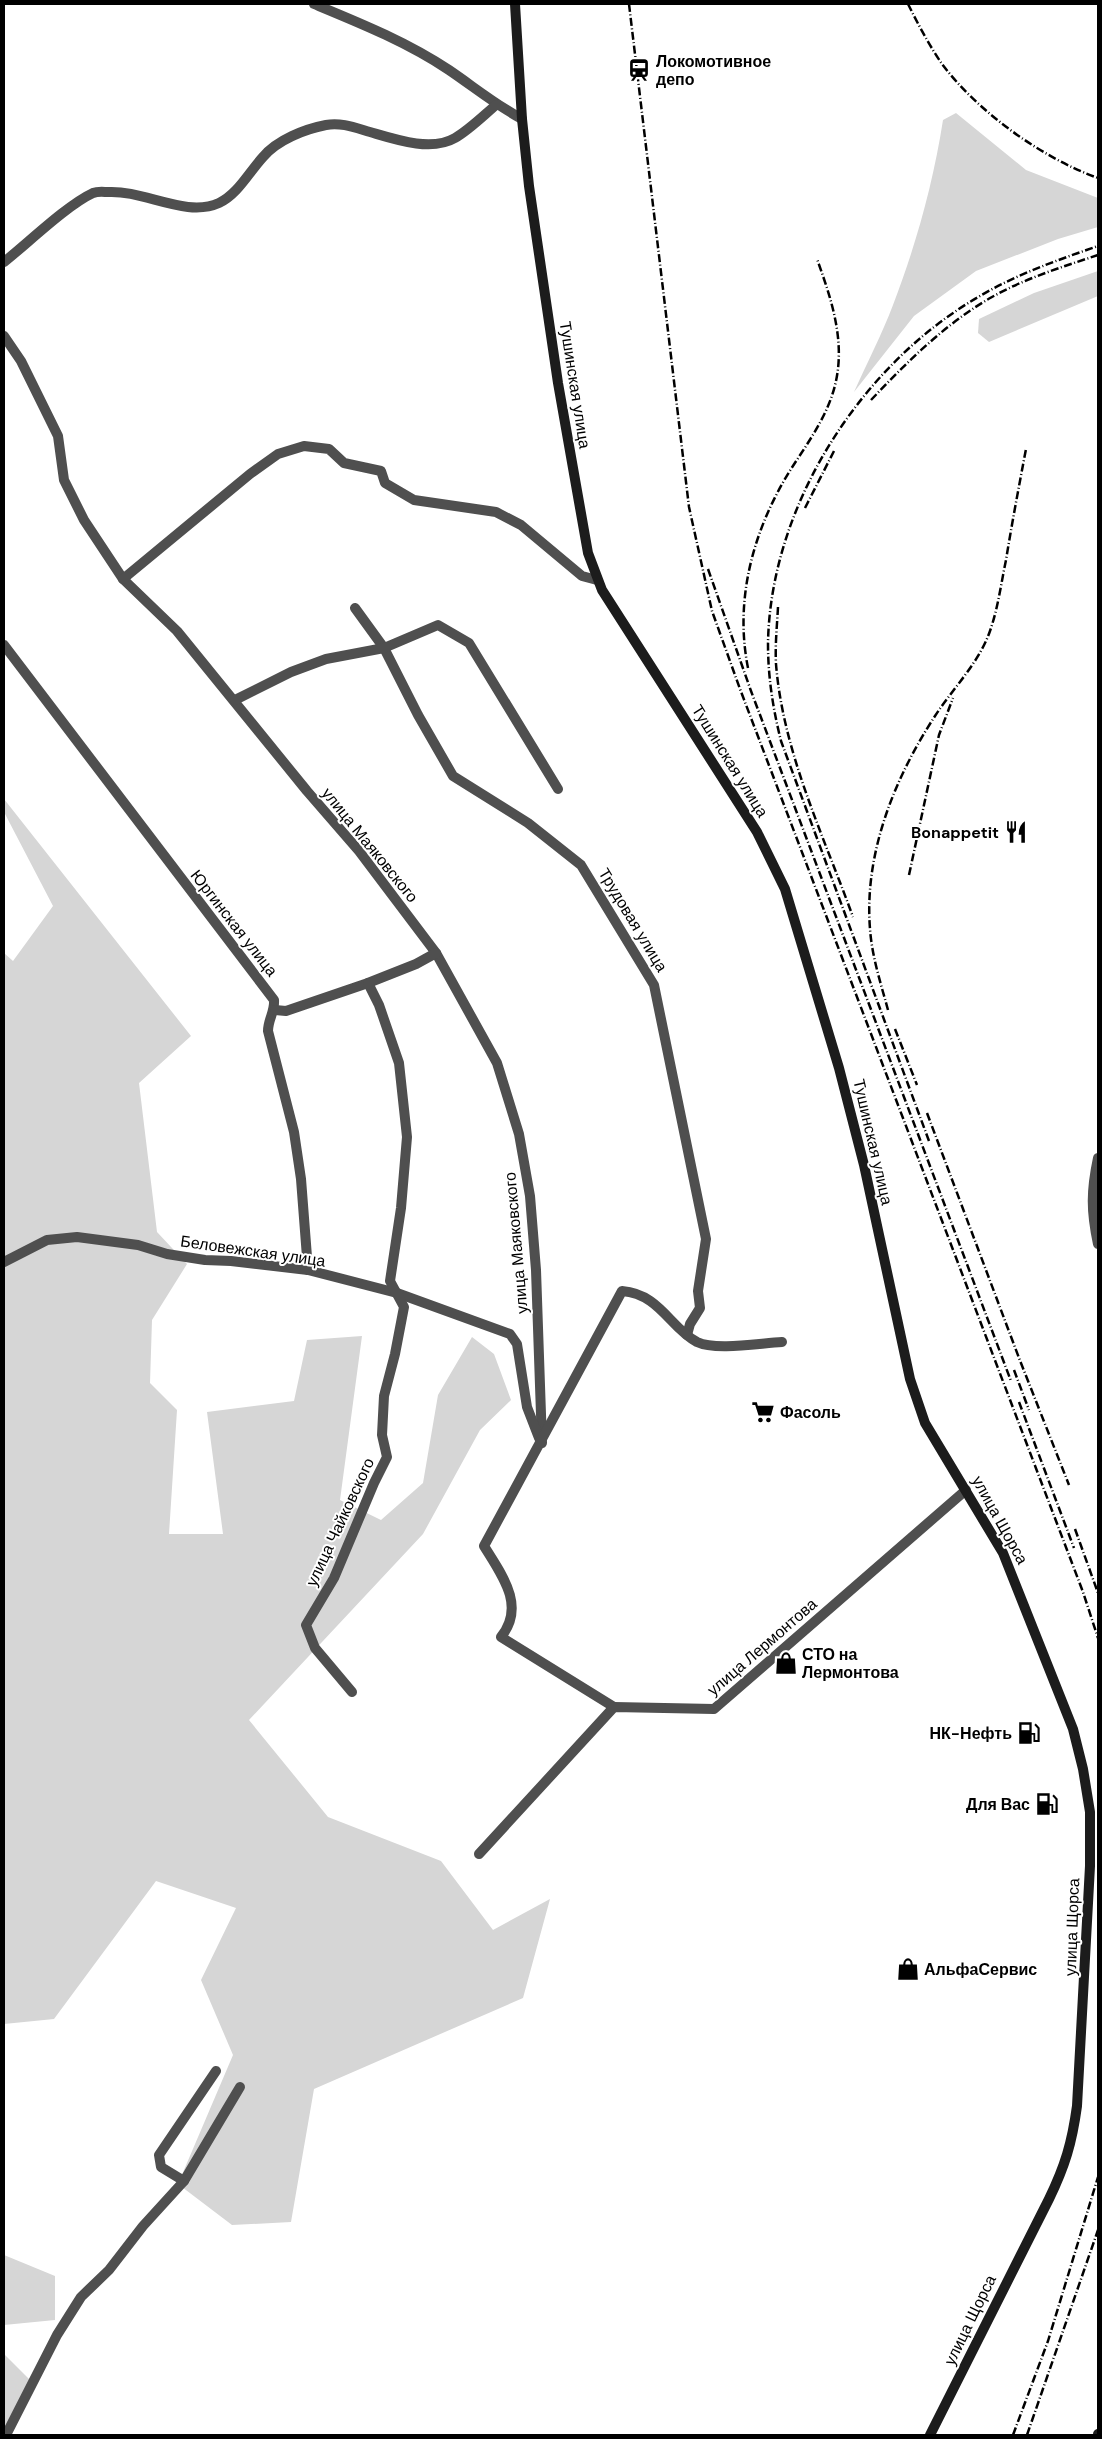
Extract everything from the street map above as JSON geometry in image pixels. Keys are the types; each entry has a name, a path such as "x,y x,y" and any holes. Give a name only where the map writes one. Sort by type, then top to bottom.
{"main road":[{"name":"Тушинская улица","path":"515,4 522,120 530,186 558,383 588,553 598,580 757,832 785,889 839,1068 864,1165 910,1379 925,1423"},
{"name":"улица Щорса","path":"925,1423 1003,1553 1073,1729 1084,1768 1090,1812 1090,1866 1078,2106 1072,2143 1063,2170 1049,2199 930,2435"}],"street":[{"path":"314,4 376,29 448,69 496,106 522,120"},
{"path":"4,262 94,192 118,191 142,194 175,205 198,208 218,203 233,194 264,155 299,133 327,125 343,125 407,141 441,144 454,138 496,106"},
{"name":"улица Маяковского","path":"4,336 22,361 58,436 64,480 84,520 124,579 177,630 295,776 360,851 436,953 497,1063 519,1134 530,1196 536,1270 542,1444"},
{"path":"124,579 250,474 278,454 304,446 329,449 344,463 381,471 385,483 414,500 496,512 521,526 582,576 598,580"},
{"name":"Трудовая улица","path":"355,608 384,648 418,715 453,776 528,823 581,865 654,985 706,1239 698,1291 700,1308 690,1324 687,1335"},
{"path":"235,700 291,672 326,659 384,648 438,625 469,643 558,790"},
{"name":"Юргинская улица","path":"4,645 274,1000 275,1010"},
{"path":"308,1270 301,1179 294,1132 268,1031 268,1022 275,1010 286,1011 368,983 416,964 436,953"},
{"name":"улица Чайковского","path":"352,1692 315,1648 306,1624 334,1578 374,1483 388,1456 382,1434 384,1396 396,1354 404,1307 390,1281 401,1208 407,1137 399,1063 379,1005 368,983"},
{"path":"1098,1158 1094,1179 1092,1212 1098,1244"},
{"name":"Беловежская улица","path":"4,1262 47,1240 77,1237 138,1244 167,1254 308,1270 397,1292 510,1334 517,1344 527,1407 542,1444"},
{"path":"479,1854 614,1707 501,1638 509,1627 511,1600 507,1583 484,1546 542,1444 622,1291 632,1292 644,1297 667,1313 687,1335 698,1342 710,1345 782,1342"},
{"name":"улица Лермонтова","path":"614,1707 714,1709 966,1490"},
{"path":"184,2181 161,2167 159,2154 216,2071"},
{"path":"6,2435 58,2335 81,2297 109,2270 143,2226 184,2181 240,2087"}],"shaded area":[{"path":"956,113 1026,170 1098,198 1098,227 1058,239 976,271 914,316 854,392 889,316 909,260 929,191 943,120"},
{"path":"1098,271 1098,296 989,342 978,333 979,319 1034,293"},
{"path":"4,799 191,1036 139,1083 157,1232 187,1264 152,1320 150,1383 177,1410 169,1534 223,1534 207,1412 294,1401 307,1340 362,1336 340,1500 381,1520 423,1483 438,1395 472,1337 494,1354 511,1400 480,1430 423,1534 249,1720 328,1817 441,1861 493,1930 550,1899 523,1998 314,2089 291,2222 232,2225 178,2184 233,2055 201,1980 236,1908 156,1881 54,2019 4,2024 4,953 13,961 53,906 4,812"},
{"path":"4,2255 55,2276 55,2320 4,2325"},
{"path":"4,2354 35,2385 4,2435"}],"railway":[{"path":"629,4 689,507 712,611 1083,1592 1098,1638"},
{"path":"908,4 942,64 957,82 992,116 1034,146 1098,178"},
{"path":"929,1141 781,741 771,693 768,656 773,592 785,541 805,491 830,444 861,400 897,360 937,325 994,288 1023,274 1098,246"},
{"path":"871,400 928,344 975,307 1018,284 1044,273 1098,255"},
{"path":"748,668 744,642 744,616 750,564 757,539 778,492 829,405 836,381 839,350 838,334 832,304 817,259"},
{"path":"888,1010 875,960 870,929 869,901 877,845 895,791 920,740 979,654 990,631 999,596 1026,449"},
{"path":"805,508 834,451"},
{"path":"708,569 751,691 1011,1381"},
{"path":"778,607 776,664 780,697 787,729 817,824 853,917"},
{"path":"909,875 939,735 953,698"},
{"path":"895,1029 917,1085"},
{"path":"927,1113 1069,1485"},
{"path":"1014,1370 1029,1410"},
{"path":"1019,1402 1074,1548"},
{"path":"1075,1529 1098,1593"},
{"path":"1013,2435 1048,2341 1098,2177"},
{"path":"1027,2435 1098,2230"}],"place":[{"name":"Локомотивное депо","path":"639,70"},
{"name":"Bonappetit","path":"1016,832"},
{"name":"Фасоль","path":"763,1412"},
{"name":"СТО на Лермонтова","path":"786,1663"},
{"name":"НК-Нефть","path":"1029,1733"},
{"name":"Для Вас","path":"1047,1804"},
{"name":"АльфаСервис","path":"908,1969"}]}
